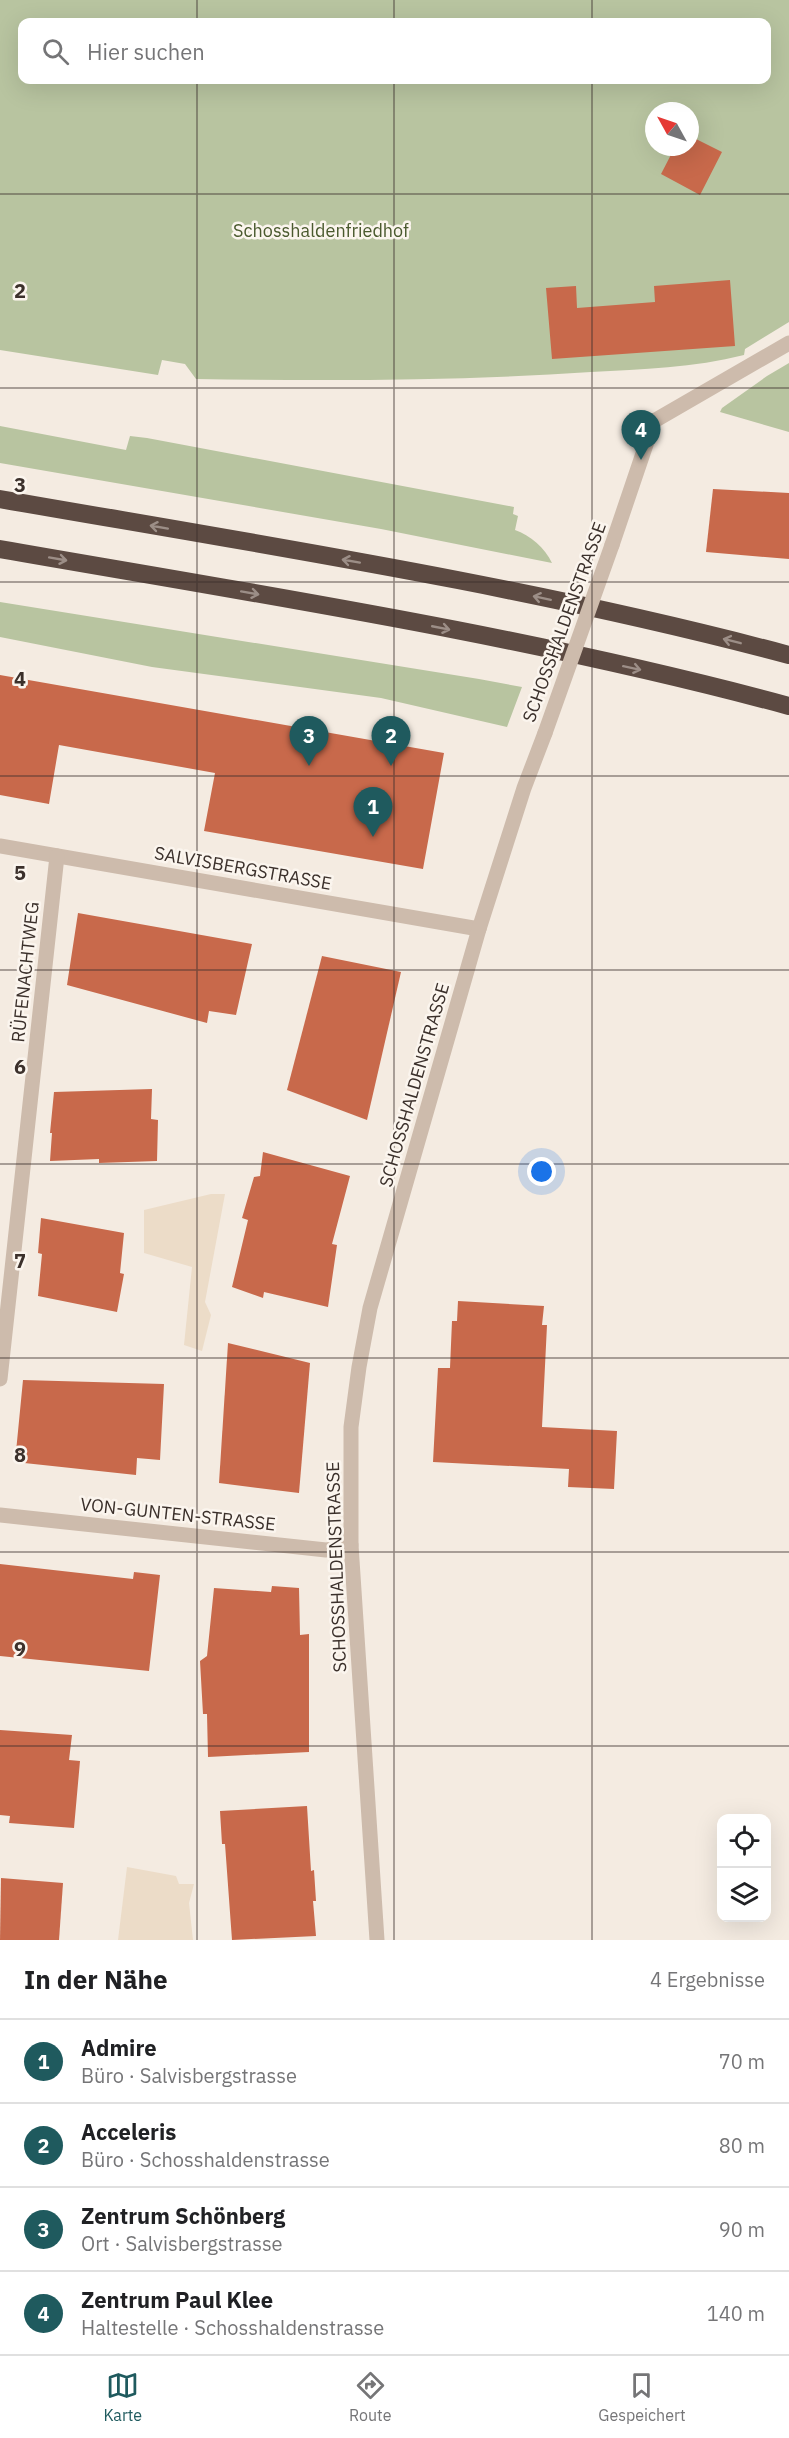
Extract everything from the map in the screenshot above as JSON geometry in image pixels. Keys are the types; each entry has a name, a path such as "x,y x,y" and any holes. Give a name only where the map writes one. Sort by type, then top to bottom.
{"highway":[{"path":"0,499 492,588 789,655"},
{"path":"0,549 441,628 676,678 789,706"}],"street":[{"name":"SCHOSSHALDENSTRASSE","path":"377,1940 351,1545 351,1427 358,1367 369,1308 479,930 524,788 612,545 654,421 789,343"},
{"name":"SALVISBERGSTRASSE","path":"0,846 479,930"},
{"name":"RÜFENACHTWEG","path":"0,1379 57,856"},
{"name":"VON-GUNTEN-STRASSE","path":"0,1515 326,1550 351,1545"}],"green space":[{"name":"Schosshaldenfriedhof","path":"0,0 789,0 789,322 745,349 744,355 706,363 668,367 542,375 394,380 196,379 185,364 162,360 158,375 0,350"},
{"path":"789,363 789,432 720,412 722,408 767,376"},
{"path":"0,426 126,450 130,436 147,438 514,507 513,514 518,516 515,530 536,543 552,563 381,529 0,463"},
{"path":"0,602 522,687 507,727 381,698 152,667 0,637"}],"shaded area":[{"path":"211,1194 225,1194 205,1302 211,1315 202,1351 184,1345 192,1267 144,1253 144,1210"},
{"path":"127,1867 176,1876 179,1884 194,1884 189,1903 193,1940 118,1940"}],"building":[{"path":"699,140 722,152 700,195 661,174 670,156 699,156"},
{"path":"730,280 735,346 552,359 546,288 576,286 577,308 655,302 654,286"},
{"path":"713,489 789,493 789,559 706,552"},
{"path":"0,675 444,753 423,869 204,831 215,773 59,745 49,804 0,795"},
{"path":"78,913 252,944 236,1015 209,1011 207,1023 67,985"},
{"path":"322,956 401,972 367,1120 287,1090"},
{"path":"152,1089 151,1119 158,1120 157,1161 99,1163 99,1159 50,1161 54,1092"},
{"path":"263,1152 350,1176 332,1244 337,1245 328,1307 264,1292 263,1298 232,1287 248,1220 242,1218 254,1177 260,1176"},
{"path":"41,1218 124,1233 120,1273 124,1274 117,1312 38,1296 42,1254 38,1253"},
{"path":"458,1301 544,1306 542,1325 547,1325 542,1427 617,1431 614,1489 568,1487 569,1469 433,1462 438,1368 450,1368 452,1321 457,1321"},
{"path":"228,1343 310,1363 299,1493 219,1483"},
{"path":"23,1380 164,1384 160,1460 137,1458 136,1475 15,1462"},
{"path":"0,1564 133,1579 134,1572 160,1575 149,1671 0,1656"},
{"path":"272,1586 299,1588 300,1635 309,1634 309,1752 208,1757 207,1714 203,1714 200,1661 207,1656 214,1588 271,1592"},
{"path":"0,1730 72,1735 69,1760 80,1761 74,1828 9,1823 10,1816 0,1815"},
{"path":"307,1806 311,1871 314,1870 316,1901 313,1901 316,1936 232,1940 225,1844 222,1844 220,1811"},
{"path":"1,1878 63,1883 59,1940 0,1940"}],"place":[{"name":"Zentrum Paul Klee","path":"641,460"},
{"name":"Zentrum Schönberg","path":"309,766"},
{"name":"Acceleris","path":"391,766"},
{"name":"Admire","path":"373,837"}]}
